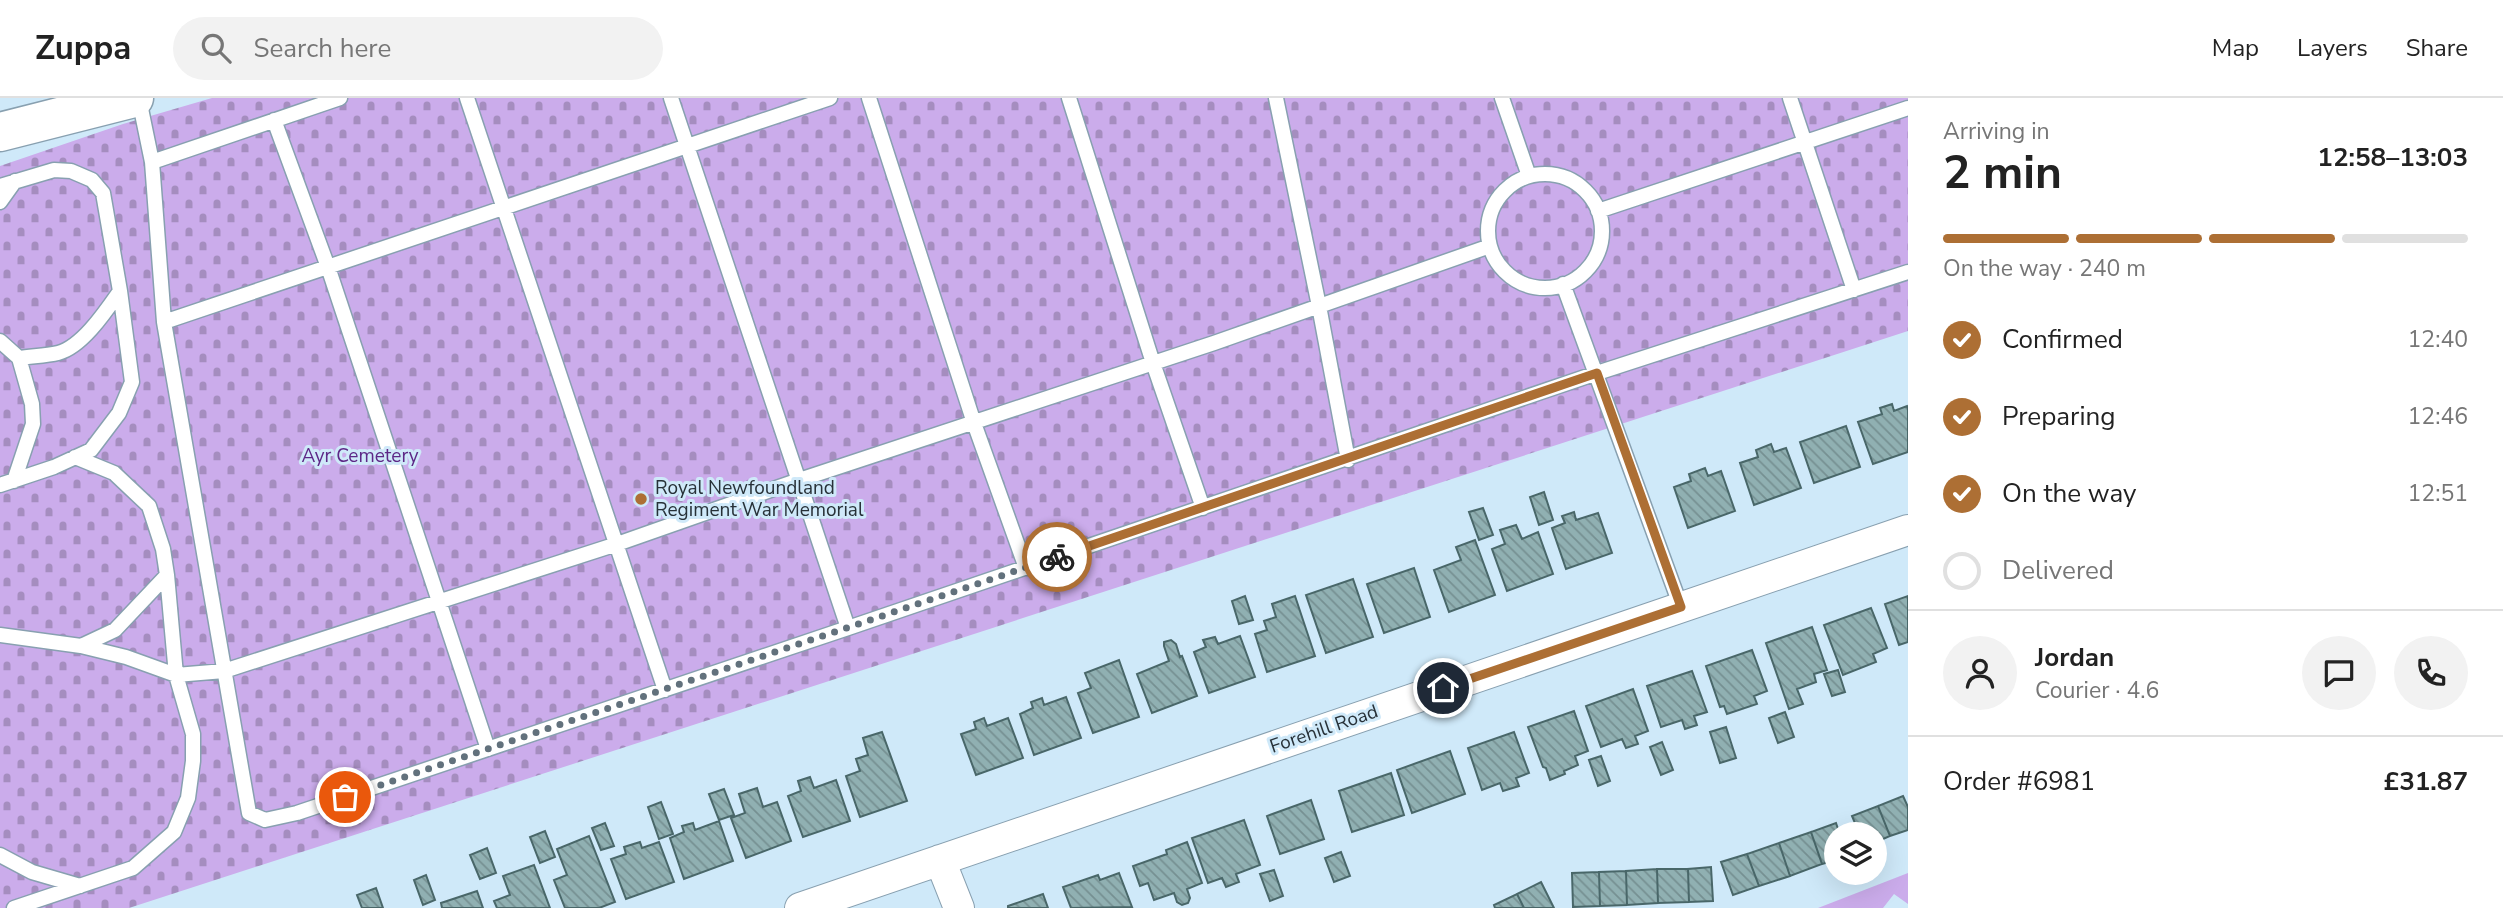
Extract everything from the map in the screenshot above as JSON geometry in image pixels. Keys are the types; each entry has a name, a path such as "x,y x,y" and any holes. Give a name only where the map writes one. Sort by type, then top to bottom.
{"main road":[{"path":"0,131 136,98"}],"street":[{"name":"Forehill Road","path":"800,908 1908,530"},
{"path":"940,860 959,908"}],"lane":[{"path":"136,98 152,162 164,322 249,813 265,820 298,814 1348,460 1597,373 1908,272"},
{"path":"152,162 340,98"},
{"path":"467,98 665,690"},
{"path":"671,98 848,628"},
{"path":"164,322 830,98"},
{"path":"869,98 974,423 1026,568"},
{"path":"1069,98 1153,363 1203,508"},
{"path":"1276,98 1348,460"},
{"path":"1502,98 1528,176"},
{"path":"1790,98 1854,290"},
{"path":"1598,211 1908,108"},
{"path":"274,120 328,267 488,749"},
{"path":"0,186 54,170 71,171 92,180 103,193 132,382 119,413 91,450 7,483"},
{"path":"1549,174 1569,180 1587,193 1598,211 1602,233 1598,251 1584,272 1552,288 1531,286 1508,275 1489,246 1488,231 1494,205 1503,192 1516,181 1528,176 1549,174"},
{"path":"0,202 15,181"},
{"path":"0,635 81,646 126,657 176,675 224,671 617,544 1489,246"},
{"path":"1563,284 1681,607"},
{"path":"19,358 60,353 103,316 120,291"},
{"path":"0,341 19,358 33,404 33,424 7,483"},
{"path":"14,908 133,868 174,832 188,798 193,761 192,734 176,675 163,549 149,506 114,473 75,457"},
{"path":"81,646 115,630 167,576"},
{"path":"0,855 32,872 82,886"}],"green space":[{"name":"Ayr Cemetery","path":"212,98 1908,98 1908,331 129,908 0,908 0,166 123,124"},
{"path":"1908,873 1908,904 1894,894 1883,908 1818,908 1877,885 1887,885 1887,881"}],"building":[{"path":"1892,404 1894,411 1907,406 1908,409 1908,452 1873,464 1858,422 1882,414 1880,408"},
{"path":"1846,426 1860,467 1814,483 1800,442"},
{"path":"1771,444 1774,452 1786,448 1801,488 1754,505 1740,463 1758,457 1756,450"},
{"path":"1705,468 1708,476 1721,471 1735,511 1688,528 1674,487 1691,481 1689,474"},
{"path":"1544,492 1553,520 1539,525 1530,497"},
{"path":"1483,508 1493,535 1479,540 1469,512"},
{"path":"1574,512 1576,520 1598,513 1612,553 1566,569 1552,528 1565,523 1562,516"},
{"path":"1516,525 1522,539 1538,532 1553,574 1507,591 1492,549 1505,544 1500,530"},
{"path":"1475,540 1495,595 1449,612 1434,570 1461,560 1456,547"},
{"path":"1414,568 1430,617 1384,633 1367,584"},
{"path":"1353,579 1373,637 1326,653 1306,595"},
{"path":"1245,596 1253,620 1239,624 1232,601"},
{"path":"1295,596 1315,656 1267,672 1255,634 1267,630 1264,621 1276,617 1272,604"},
{"path":"1908,596 1908,642 1899,645 1885,604"},
{"path":"1871,608 1887,648 1873,654 1876,662 1843,675 1824,625"},
{"path":"1812,627 1827,670 1814,674 1816,682 1797,689 1803,704 1789,709 1766,643"},
{"path":"1240,636 1255,677 1209,693 1194,652 1206,647 1203,640 1215,637 1218,644"},
{"path":"1171,640 1176,644 1180,657 1182,656 1197,696 1152,713 1137,674 1169,661 1164,642"},
{"path":"1752,650 1767,691 1754,696 1757,704 1727,714 1724,706 1720,707 1706,666"},
{"path":"1119,660 1139,717 1093,733 1078,693 1091,688 1085,673"},
{"path":"1838,670 1845,692 1832,696 1824,674"},
{"path":"1692,671 1707,712 1694,716 1697,725 1685,729 1682,720 1661,727 1647,686"},
{"path":"1633,689 1648,731 1635,736 1638,744 1626,748 1622,739 1601,747 1586,706"},
{"path":"1066,697 1081,738 1034,755 1020,714 1033,708 1031,702 1042,698 1044,705"},
{"path":"1574,711 1588,751 1575,756 1578,765 1550,780 1528,727"},
{"path":"1785,712 1794,737 1778,743 1769,718"},
{"path":"984,718 987,726 1008,718 1023,758 976,775 961,734 976,729 974,722"},
{"path":"1726,727 1736,758 1720,763 1710,732"},
{"path":"882,732 907,801 860,817 846,776 860,771 856,759 868,755 863,738"},
{"path":"1514,732 1529,773 1516,778 1519,786 1503,791 1500,783 1482,790 1468,748"},
{"path":"1662,742 1673,770 1661,775 1650,747"},
{"path":"1450,751 1465,794 1412,813 1397,770"},
{"path":"1601,756 1610,781 1598,786 1589,760"},
{"path":"1391,773 1404,815 1352,832 1339,791"},
{"path":"810,777 814,788 836,780 850,821 803,837 788,796 801,791 798,781"},
{"path":"757,788 763,807 777,802 791,841 746,858 731,818 745,813 739,794"},
{"path":"724,789 734,815 719,820 709,794"},
{"path":"1903,796 1908,807 1908,830 1890,836 1887,822 1884,822 1878,806"},
{"path":"1311,800 1324,839 1280,854 1267,816"},
{"path":"661,802 673,834 659,839 648,807"},
{"path":"1878,806 1884,822 1855,822 1852,816"},
{"path":"1244,820 1260,865 1236,874 1239,882 1226,887 1222,878 1208,883 1192,838"},
{"path":"719,821 733,861 684,879 670,838 684,832 682,826 693,823 695,830"},
{"path":"605,823 614,846 601,850 592,828"},
{"path":"1824,827 1824,863 1822,864 1811,832"},
{"path":"545,831 555,857 540,863 530,837"},
{"path":"1811,832 1822,864 1790,876 1779,843"},
{"path":"589,836 615,902 599,908 565,908 554,880 567,875 557,849"},
{"path":"640,842 642,848 659,842 674,882 626,899 611,859 626,854 624,847"},
{"path":"1187,842 1202,883 1187,889 1190,898 1188,903 1182,905 1177,902 1174,893 1154,900 1148,883 1140,886 1133,866 1167,854 1166,850"},
{"path":"1779,843 1790,876 1759,886 1747,854"},
{"path":"487,848 496,873 480,879 470,855"},
{"path":"1341,852 1350,876 1334,882 1325,858"},
{"path":"1747,854 1759,886 1733,895 1721,862"},
{"path":"534,865 550,908 497,908 494,901 510,895 503,876"},
{"path":"1711,867 1713,901 1689,902 1688,869"},
{"path":"1657,869 1658,903 1627,905 1626,871"},
{"path":"1657,869 1688,869 1689,902 1658,903"},
{"path":"1274,870 1283,896 1270,901 1260,874"},
{"path":"1626,871 1627,905 1600,906 1599,872"},
{"path":"1599,872 1600,906 1573,907 1572,873"},
{"path":"1119,873 1132,907 1071,908 1063,887 1098,875 1100,880"},
{"path":"426,875 435,900 423,905 414,880"},
{"path":"1541,882 1554,908 1524,908 1517,894"},
{"path":"376,888 383,908 362,908 357,895"},
{"path":"477,891 483,908 442,908 441,903"},
{"path":"1043,894 1048,908 1008,908 1008,906"},
{"path":"1517,894 1524,908 1495,908 1494,905"}],"way so far":[{"path":"345,797 1057,557"}],"place":[{"name":"Royal Newfoundland Regiment War Memorial","path":"641,499"}],"route":[{"path":"1057,557 1597,373 1681,607 1443,688"}]}
